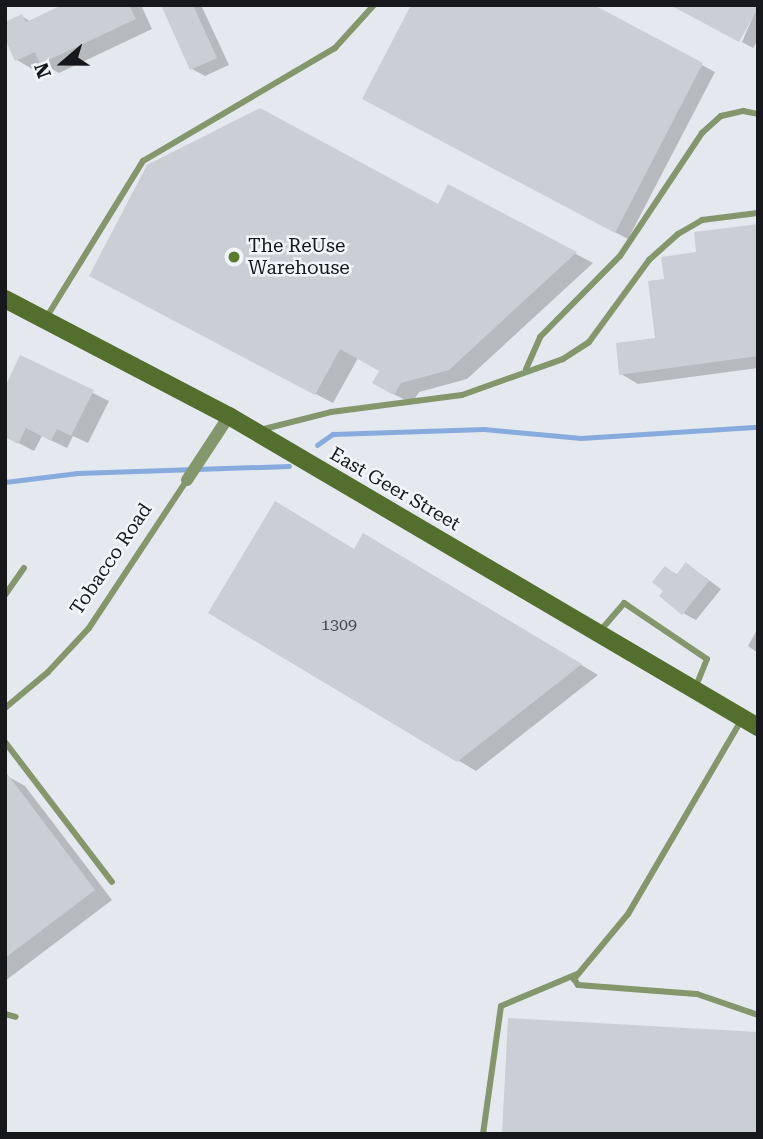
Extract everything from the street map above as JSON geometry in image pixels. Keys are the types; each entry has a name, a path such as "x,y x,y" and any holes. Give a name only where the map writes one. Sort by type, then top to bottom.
{"main road":[{"name":"East Geer Street","path":"5,299 46,318 229,416 750,723"}],"street":[{"name":"Tobacco Road","path":"187,480 229,416"}],"lane":[{"path":"46,318 143,160 335,48 374,5"},
{"path":"526,369 540,337 620,256 702,133 721,116 743,111 758,114"},
{"path":"255,431 331,411 462,395 526,369 563,359 589,342 649,260 678,234 702,220 758,213"},
{"name":"Tobacco Road","path":"5,708 48,672 89,628 187,480"},
{"path":"5,594 24,568"},
{"path":"598,633 624,603 707,659 694,690"},
{"path":"750,723 628,914 574,982 578,985 697,995 758,1015"},
{"path":"5,742 112,882"},
{"path":"483,1134 501,1006 578,974"},
{"path":"5,1014 16,1017"}],"building":[{"path":"62,5 129,5 136,19 40,64 35,52 15,61 5,39 5,22 22,14 26,22"},
{"path":"161,5 193,5 217,58 190,70"},
{"path":"411,5 594,5 703,63 615,233 362,99"},
{"path":"670,5 758,5 758,8 739,42"},
{"path":"260,108 438,204 448,184 577,252 449,370 401,383 394,395 372,383 379,371 340,349 315,395 89,276 147,165"},
{"path":"758,224 758,356 619,375 616,343 655,338 648,281 664,279 661,257 696,252 694,232"},
{"path":"20,355 94,390 71,436 57,429 51,441 26,428 18,444 5,437 5,387"},
{"path":"275,501 354,549 363,533 582,664 457,762 208,613"},
{"path":"686,562 709,581 682,615 659,596 663,591 652,582 665,566 676,575"},
{"path":"5,771 95,890 5,958"},
{"path":"508,1018 758,1032 758,1134 502,1134"}],"waterway":[{"path":"317,445 333,434 484,429 581,438 758,427"},
{"path":"5,482 77,473 289,466"}],"place":[{"name":"The ReUse Warehouse","path":"234,257"}]}
